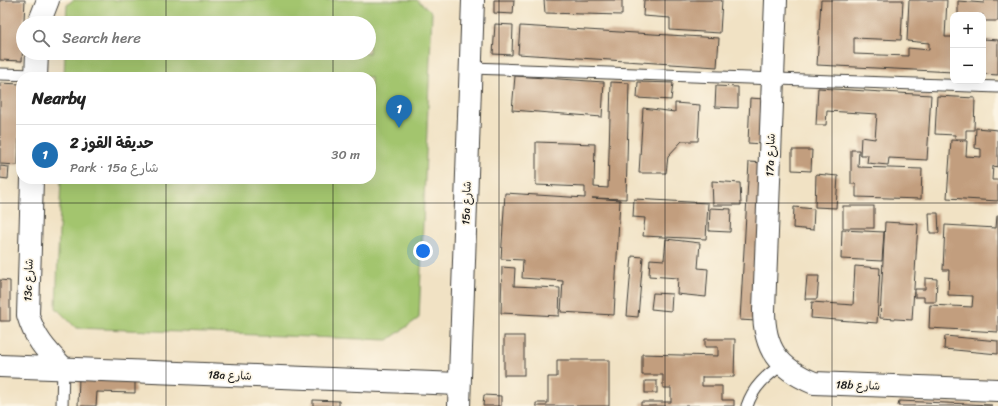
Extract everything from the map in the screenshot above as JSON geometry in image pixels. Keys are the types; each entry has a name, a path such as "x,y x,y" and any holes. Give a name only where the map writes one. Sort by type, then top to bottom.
{"street":[{"path":"42,16 48,0"},
{"name":"15a شارع","path":"459,406 473,0"},
{"name":"17a شارع","path":"764,310 776,0"},
{"path":"36,72 37,60"},
{"name":"13c شارع","path":"32,184 28,315 32,331 41,346 63,368"},
{"name":"18b شارع","path":"764,310 764,330 770,348 782,365 797,376 814,383 998,390"},
{"name":"18a شارع","path":"0,366 459,384"}],"lane":[{"path":"471,68 998,87"},
{"path":"0,74 16,75"},
{"path":"747,406 757,387 768,375 782,365"},
{"path":"62,406 63,368"}],"green space":[{"path":"73,0 417,0 432,12 419,318 388,340 76,328 56,308 61,184 376,184 376,72 64,72 65,60 376,60 376,16 66,16 67,5"}],"building":[{"path":"0,0 25,0 24,16 16,16 16,60 22,61 0,60"},
{"path":"494,0 514,0 513,14 494,13"},
{"path":"544,0 622,0 622,15 545,13"},
{"path":"644,0 722,0 720,33 670,30 670,18 643,16"},
{"path":"821,0 903,0 901,40 854,38 854,54 908,56 908,48 929,50 929,43 907,41 909,0 947,0 945,37 950,37 950,72 817,65"},
{"path":"984,0 998,0 998,21 986,21 986,12 958,12 958,1 984,3"},
{"path":"495,24 513,25 512,55 493,54"},
{"path":"520,26 719,38 717,67 518,54"},
{"path":"986,39 998,40 998,75 986,74"},
{"path":"515,76 604,82 602,117 512,110"},
{"path":"611,82 629,83 626,199 592,198 620,200 614,315 561,312 563,281 522,278 523,260 501,259 505,193 585,198 585,187 536,185 536,142 595,144 594,187 608,188"},
{"path":"638,82 673,83 671,100 637,98"},
{"path":"0,83 16,84 16,165 0,164"},
{"path":"716,86 738,87 738,108 715,107"},
{"path":"818,88 931,95 927,160 889,158 888,165 867,163 868,155 860,155 861,137 875,139 877,114 827,111 826,125 816,125"},
{"path":"937,96 975,98 974,130 966,130 966,139 955,139 955,135 935,134"},
{"path":"750,98 764,99 762,144 748,143"},
{"path":"675,103 700,105 698,141 682,141 668,156 666,173 639,173 643,108 675,112"},
{"path":"976,128 998,130 998,167 993,166 992,180 998,180 998,201 947,198 951,140 967,141 966,156 981,157 981,149 975,148"},
{"path":"792,150 812,150 811,171 792,170"},
{"path":"851,150 859,150 858,167 922,169 921,199 856,197 856,184 851,184"},
{"path":"749,162 765,163 756,321 740,320"},
{"path":"0,166 9,167 8,179 0,178"},
{"path":"816,174 838,176 836,208 815,207"},
{"path":"712,181 740,183 741,205 713,205"},
{"path":"634,199 708,203 706,239 643,236 645,218 633,217"},
{"path":"843,206 874,206 874,228 843,228"},
{"path":"794,207 814,209 813,230 793,228"},
{"path":"710,208 731,209 730,232 709,231"},
{"path":"929,213 938,213 939,233 930,233"},
{"path":"997,216 998,332 929,328 930,305 972,307 973,296 948,295 949,270 943,270 945,225 996,228"},
{"path":"885,222 918,224 912,320 880,318"},
{"path":"842,230 884,232 882,261 841,259"},
{"path":"666,239 700,243 698,268 708,269 706,297 677,294 678,278 649,276 650,259 664,260"},
{"path":"632,256 643,257 638,317 627,316"},
{"path":"855,266 880,268 877,323 811,318 812,302 853,305"},
{"path":"502,267 515,268 514,286 560,288 559,316 501,313"},
{"path":"807,276 819,276 817,299 805,299"},
{"path":"925,278 937,279 936,302 924,302 924,297 915,297 915,289 925,289"},
{"path":"0,280 10,281 10,321 0,321"},
{"path":"653,293 672,294 671,311 651,309"},
{"path":"504,336 524,336 524,375 504,375"},
{"path":"945,336 998,341 998,354 944,349"},
{"path":"705,339 735,339 734,377 702,377 702,386 722,386 722,400 734,400 734,406 641,406 641,402 671,402 671,388 663,388 663,375 642,375 642,354 718,356 718,347 705,347"},
{"path":"557,360 609,360 609,406 536,406 536,403 548,403 548,377 557,377"},
{"path":"79,377 135,379 135,393 97,392 96,406 78,406"},
{"path":"645,381 657,381 657,393 645,393"},
{"path":"484,395 501,396 501,406 483,406"},
{"path":"313,400 339,401 339,406 313,406"},
{"path":"899,401 992,405 992,406 898,406"}],"place":[{"name":"حديقة القوز 2","path":"399,128"}]}
